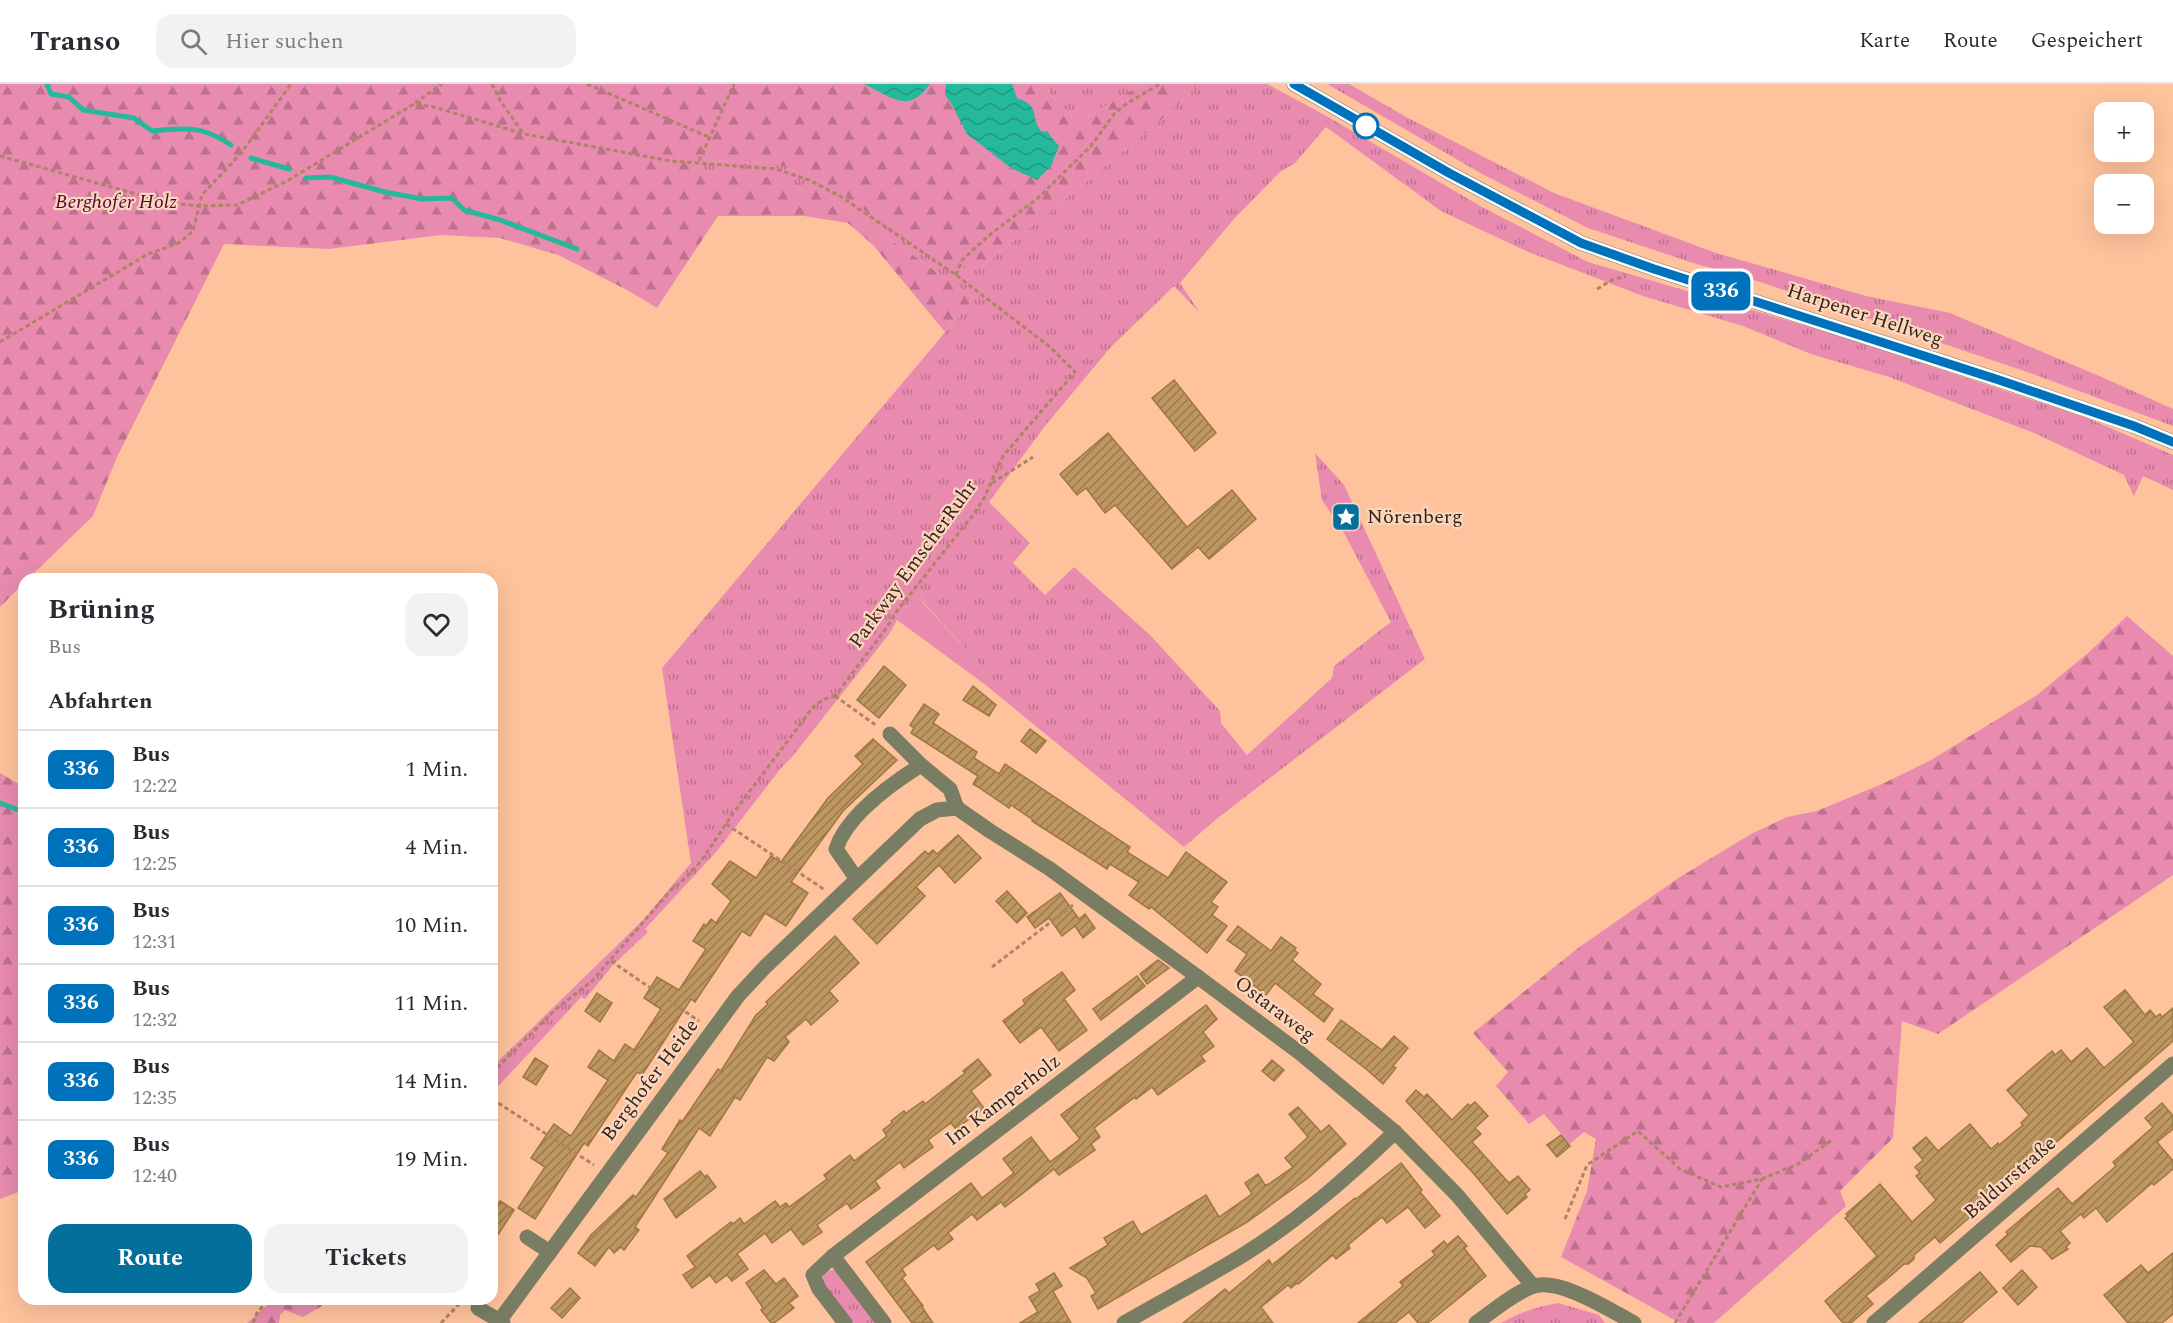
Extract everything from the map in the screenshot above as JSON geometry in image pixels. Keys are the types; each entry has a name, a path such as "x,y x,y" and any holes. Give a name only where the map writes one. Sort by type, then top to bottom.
{"street":[{"name":"Harpener Hellweg","path":"1294,84 1449,173 1581,243 1654,269 1999,380 2134,426 2173,442"},
{"path":"890,734 921,765 950,789 957,808"},
{"path":"856,878 836,849 840,836 862,811 896,780 921,765"},
{"name":"Berghofer Heide","path":"501,1322 738,996 856,878 920,819 937,810 957,808"},
{"name":"Ostaraweg","path":"957,808 1086,895 1300,1053 1395,1132 1457,1195 1533,1286"},
{"name":"Im Kamperholz","path":"845,1323 819,1289 813,1275 833,1256 1198,977"},
{"name":"Baldurstraße","path":"1874,1323 2173,1064"},
{"path":"1124,1323 1244,1254 1298,1217 1351,1174 1395,1132"},
{"path":"527,1237 550,1252"},
{"path":"833,1256 884,1323"},
{"path":"1476,1323 1533,1286 1556,1286 1574,1291 1634,1323"},
{"path":"478,1308 501,1322"}],"path":[{"path":"0,342 148,254 179,243 193,231 202,195 242,152 291,84"},
{"path":"0,156 165,202 199,206 237,205 287,181 414,104 442,84"},
{"path":"492,84 501,102 524,134"},
{"path":"587,84 709,137"},
{"path":"699,161 734,84"},
{"path":"414,104 434,106 524,134 671,161 776,170 809,180 840,196 956,275 962,260 992,233 1038,198 1091,146 1114,114 1126,104 1160,84"},
{"name":"Parkway EmscherRuhr","path":"835,696 885,630 897,610 976,511 1003,456 1075,372 1050,347 956,275"},
{"path":"990,484 1033,457"},
{"path":"498,1067 555,1010 592,981 672,889 687,878 708,854 726,824 812,708 824,699 835,696 890,734"},
{"path":"726,824 836,898"},
{"path":"993,967 1086,895"},
{"path":"611,961 713,1030"},
{"path":"498,1103 607,1174"},
{"path":"1565,1219 1587,1165 1638,1131 1680,1168 1721,1187 1762,1179 1798,1164 1832,1140"},
{"path":"1675,1323 1762,1179"},
{"path":"253,1323 264,1305"},
{"path":"441,1323 458,1305"}],"green space":[{"name":"Berghofer Holz","path":"0,84 1045,84 1050,94 1078,123 1142,84 1199,84 1159,122 978,270 943,264 825,183 774,163 699,161 698,172 761,176 821,191 974,298 945,332 873,245 848,223 804,216 718,216 657,308 558,255 500,238 441,235 329,249 224,244 117,457 93,516 34,573 18,573 18,589 0,607"},
{"path":"1045,84 1142,84 1078,123 1050,94"},
{"path":"1199,84 1267,84 1482,207 1588,262 1830,333 2087,418 2173,455 2173,490 2143,476 2134,496 2124,475 2034,433 1889,377 1811,354 1743,326 1643,296 1526,251 1441,211 1326,127 1294,164 1281,171 1234,219 1180,283 1200,313 1174,286 1110,348 1045,426 989,502 1030,543 1013,563 1045,595 1074,567 1150,635 1220,711 1221,723 1247,755 1332,678 1334,666 1391,622 1344,533 1322,500 1315,453 1344,485 1425,659 1219,817 1184,847 983,683 982,667 922,601 921,589 890,633 717,851 645,929 648,932 614,964 585,999 581,997 498,1087 498,1061 644,919 691,863 662,668 974,298 821,191 715,172 697,172 699,161 774,163 825,183 978,270 1159,122"},
{"path":"1327,84 1349,84 1408,118 1554,193 1716,253 1866,296 1950,313 2173,409 2173,426 2033,374 1760,282 1693,263 1588,228 1482,174"},
{"path":"921,589 922,602 982,667 983,683 897,620"},
{"path":"2127,616 2173,656 2173,875 1938,1034 1902,1021 1893,1138 1840,1191 1846,1206 1714,1323 1680,1323 1561,1257 1587,1191 1596,1139 1584,1132 1570,1144 1544,1114 1529,1124 1496,1086 1508,1072 1473,1033 1578,948 1680,877 1751,834 1787,817 1817,811 1882,784 1931,760 2037,695 2088,653"},
{"path":"0,773 18,784 18,1192 0,1199"},
{"path":"831,1270 838,1270 877,1323 850,1323 822,1281 824,1274"},
{"path":"1558,1303 1599,1315 1605,1323 1501,1323 1528,1310"},
{"path":"267,1305 322,1306 303,1317 285,1310 280,1315 279,1323 247,1323"}],"water":[{"path":"864,84 930,84 914,99 907,101 891,98"},
{"path":"946,84 1012,84 1017,98 1025,101 1032,108 1041,131 1047,132 1059,146 1051,166 1037,180 1011,168 967,134 945,95"}],"building":[{"path":"1174,380 1216,433 1195,451 1152,398"},
{"path":"1108,433 1187,527 1232,490 1256,519 1209,559 1198,547 1172,569 1115,505 1105,513 1086,488 1077,495 1060,474"},
{"path":"884,666 906,685 879,718 857,700"},
{"path":"973,686 996,705 989,716 963,700"},
{"path":"924,704 939,714 933,723 977,752 974,758 999,774 1005,764 1130,847 1127,852 1168,878 1186,852 1227,882 1211,902 1218,907 1212,915 1227,926 1207,953 1151,907 1149,909 1129,895 1139,882 1110,864 1107,869 1011,805 1009,808 973,784 978,776 911,733 914,728 910,725"},
{"path":"1030,729 1046,741 1036,753 1021,741"},
{"path":"873,739 897,760 843,811 791,882 808,893 786,926 765,913 750,936 742,931 695,1002 691,999 642,1075 637,1072 588,1146 584,1143 535,1219 518,1208 545,1167 531,1158 554,1124 571,1136 608,1080 588,1067 599,1050 614,1061 625,1044 634,1050 661,1009 644,998 657,977 679,990 706,949 693,941 704,924 706,926 711,919 716,923 731,901 712,884 730,861 756,878 771,856 781,862 828,798 863,764 855,756"},
{"path":"958,835 981,858 955,883 939,865 916,887 925,896 877,944 853,919 925,851 928,854 933,850 937,854"},
{"path":"1007,891 1027,913 1017,923 996,901"},
{"path":"1060,893 1079,919 1085,914 1095,928 1083,938 1075,926 1062,936 1049,918 1035,928 1027,917"},
{"path":"1238,926 1271,951 1281,937 1296,948 1294,950 1298,953 1292,960 1321,984 1313,994 1333,1009 1324,1022 1275,983 1266,995 1235,971 1247,954 1227,940"},
{"path":"835,936 859,963 829,991 838,1001 811,1025 806,1019 785,1037 789,1042 774,1061 767,1057 740,1100 735,1097 710,1136 699,1128 635,1227 639,1230 624,1250 621,1247 614,1253 609,1247 595,1266 578,1253 591,1235 633,1195 636,1197 668,1153 662,1149 680,1120 682,1122 718,1069 721,1071 756,1015 768,1004 766,1002"},
{"path":"1158,960 1169,968 1147,984 1140,974"},
{"path":"1062,972 1075,990 1064,999 1087,1030 1059,1051 1041,1027 1020,1043 1003,1021 1025,1004 1023,1000"},
{"path":"1137,976 1145,986 1101,1020 1093,1009"},
{"path":"2125,990 2145,1015 2150,1010 2156,1017 2160,1014 2162,1017 2173,1008 2173,1041 1940,1243 1935,1237 1914,1255 1914,1259 1904,1264 1866,1296 1873,1304 1851,1323 1843,1323 1825,1301 1877,1256 1845,1218 1848,1216 1846,1214 1880,1184 1912,1222 1936,1200 1916,1176 1920,1173 1915,1167 1923,1160 1913,1148 1926,1137 1938,1151 1970,1124 1991,1149 1998,1143 1999,1145 2023,1125 2021,1123 2029,1115 2007,1090 2052,1051 2055,1055 2061,1050 2071,1062 2087,1048 2104,1068 2134,1042 2104,1007"},
{"path":"597,993 612,1003 600,1022 585,1011"},
{"path":"1206,1005 1217,1019 1203,1032 1214,1046 1201,1056 1205,1061 1158,1095 1152,1087 1136,1099 1135,1097 1094,1128 1100,1137 1091,1144 1095,1150 1059,1175 1054,1169 1005,1207 1001,1202 977,1220 972,1214 948,1233 953,1239 938,1250 934,1245 902,1269 906,1275 902,1278 933,1323 912,1323 866,1262 971,1183 982,1198 1014,1173 1003,1159 1031,1137 1050,1162 1080,1139 1061,1115"},
{"path":"1341,1020 1382,1050 1394,1036 1408,1048 1393,1066 1396,1068 1383,1084 1327,1039"},
{"path":"535,1058 548,1066 536,1085 523,1077"},
{"path":"978,1059 991,1075 971,1091 984,1108 956,1129 951,1123 928,1140 933,1147 904,1168 900,1162 875,1181 880,1188 851,1209 847,1203 833,1213 817,1225 822,1232 803,1245 791,1229 772,1243 765,1233 737,1254 748,1269 732,1281 727,1275 716,1283 710,1275 692,1288 683,1275 695,1267 687,1256 731,1222 733,1224 740,1218 744,1224 775,1201 780,1207 786,1203 789,1207 827,1179 824,1175 850,1155 854,1161 887,1136 883,1130 892,1123 891,1121 923,1101 925,1104 965,1073 963,1071"},
{"path":"1272,1060 1284,1070 1274,1081 1262,1071"},
{"path":"1416,1090 1424,1097 1427,1094 1452,1120 1468,1104 1470,1106 1475,1102 1488,1116 1475,1128 1481,1134 1472,1142 1509,1183 1518,1176 1530,1190 1525,1194 1527,1197 1507,1214 1474,1174 1406,1101"},
{"path":"2162,1103 2173,1116 2173,1129 2157,1142 2173,1161 2173,1169 2154,1185 2152,1183 2107,1222 2096,1208 2084,1218 2081,1214 2060,1231 2070,1243 2066,1247 2068,1249 2052,1259 2041,1247 2030,1246 2011,1262 1996,1245 2008,1234 2006,1232 2058,1188 2072,1204 2116,1166 2113,1162 2153,1127 2145,1118"},
{"path":"1298,1107 1321,1132 1329,1125 1346,1144 1308,1178 1247,1222 1098,1309 1091,1296 1096,1293 1087,1278 1070,1268 1108,1245 1104,1238 1133,1221 1141,1235 1206,1195 1219,1217 1252,1194 1245,1183 1258,1174 1265,1185 1269,1184 1293,1167 1285,1158 1308,1137 1289,1114"},
{"path":"1561,1135 1570,1146 1557,1157 1547,1145"},
{"path":"1401,1163 1422,1190 1420,1192 1440,1216 1425,1228 1408,1207 1387,1223 1382,1217 1348,1245 1350,1248 1336,1259 1333,1255 1298,1284 1291,1288 1288,1285 1261,1307 1273,1323 1183,1323 1225,1289 1229,1293 1269,1260 1272,1265"},
{"path":"700,1171 705,1177 707,1175 716,1187 676,1218 664,1199"},
{"path":"500,1201 514,1210 498,1235 498,1204"},
{"path":"1458,1236 1467,1246 1464,1248 1486,1276 1428,1323 1418,1323 1409,1312 1395,1323 1358,1323 1403,1286 1400,1282 1435,1255 1432,1251 1444,1241 1447,1245"},
{"path":"2173,1253 2173,1314 2162,1323 2128,1323 2104,1295 2141,1265 2148,1273"},
{"path":"764,1270 776,1284 784,1278 798,1296 789,1303 794,1308 774,1323 771,1323 761,1310 763,1308 746,1283"},
{"path":"2022,1270 2037,1287 2018,1305 2003,1288"},
{"path":"1980,1272 1997,1292 1961,1323 1919,1323"},
{"path":"1054,1273 1062,1286 1053,1291 1071,1323 1020,1323 1038,1312 1029,1297 1040,1291 1036,1284"},
{"path":"570,1288 580,1298 562,1318 551,1308"}],"waterway":[{"path":"47,84 51,94 69,97 83,110 134,118 152,131 184,129 202,131 231,145"},
{"path":"251,158 289,169"},
{"path":"306,178 330,177 422,199 452,198 464,210 500,220 577,249"},
{"path":"0,803 18,810"}],"bus line":[{"name":"336","path":"1294,84 1449,173 1581,243 1654,269 1999,380 2134,426 2173,442"}],"place":[{"name":"Nörenberg","path":"1346,517"}]}
